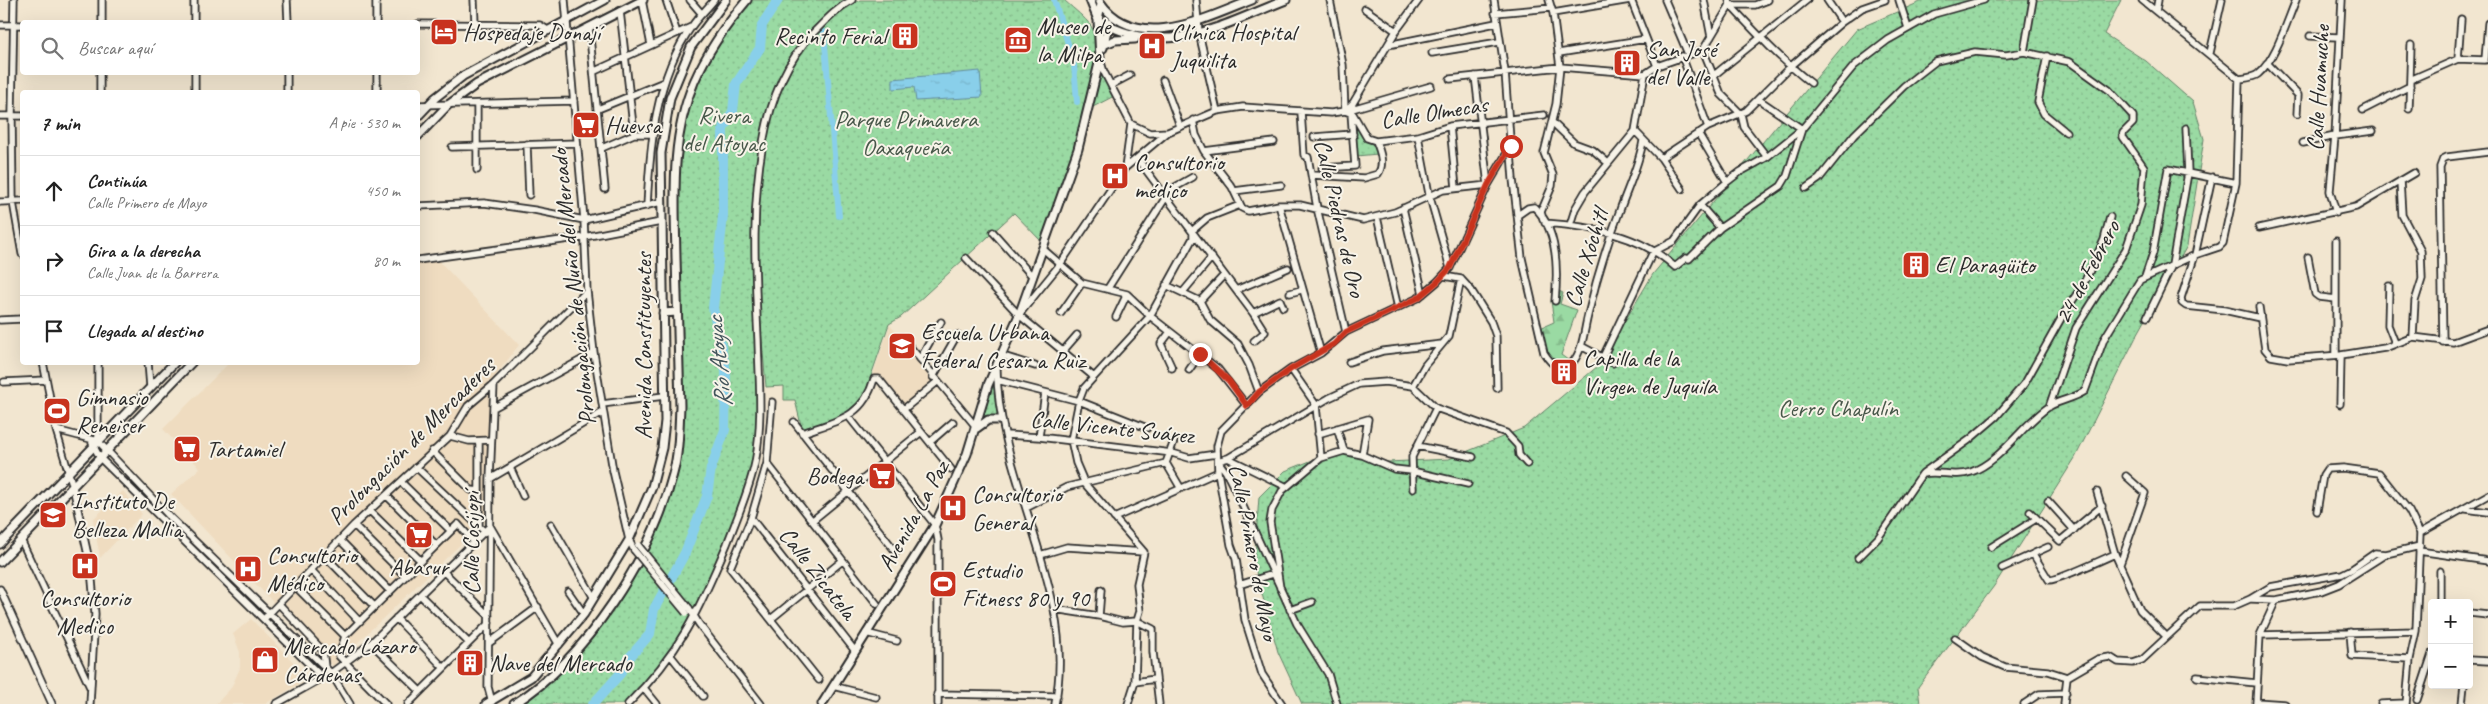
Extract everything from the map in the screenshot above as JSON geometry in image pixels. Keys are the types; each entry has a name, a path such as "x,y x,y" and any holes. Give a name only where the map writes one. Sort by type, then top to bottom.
{"main road":[{"path":"420,114 428,104 463,76 605,0"},
{"path":"420,134 448,106 477,84 643,0"},
{"name":"Avenida Constituyentes","path":"489,703 531,677 584,614 629,535 652,487 662,448 664,396 661,153 670,98 691,47 726,0"},
{"name":"Avenida Constituyentes","path":"514,704 536,690 578,647 601,619 648,542 674,474 679,440 674,165 683,114 693,83 706,57 727,24 747,0"},
{"path":"1090,0 1098,20 1108,26 1147,39"},
{"path":"1100,1 1111,17 1139,28 1155,30 1198,21 1252,0"},
{"path":"1104,45 1115,40 1172,39 1199,33 1286,0"},
{"path":"1100,1 1098,20 1100,59"},
{"path":"1100,59 1111,17"},
{"name":"Avenida La Paz","path":"822,704 935,525 958,479 977,428 988,385 998,358 1019,315 1078,149 1100,59"},
{"path":"663,313 678,312"},
{"path":"0,544 4,535 68,473 172,365"},
{"path":"0,562 189,365"},
{"path":"977,428 988,420 1001,420"}],"street":[{"path":"14,0 13,202 20,242"},
{"path":"102,0 102,20"},
{"path":"194,0 194,20"},
{"path":"288,0 288,20"},
{"path":"376,0 376,20"},
{"path":"474,0 475,23"},
{"name":"Prolongación de Nuño del Mercado","path":"565,0 584,220 587,290 594,353 603,412 629,535"},
{"path":"643,0 651,45"},
{"path":"666,0 677,33"},
{"path":"690,0 702,14"},
{"path":"647,206 652,134 664,82 691,27 714,0"},
{"path":"628,704 671,656 694,619 740,512 754,464 759,425 754,233 756,180 767,121 784,74 794,55 826,20 852,0"},
{"path":"1196,0 1199,33 1217,111"},
{"path":"1322,168 1355,166 1344,65 1330,0"},
{"path":"1348,112 1396,31 1419,0"},
{"path":"1494,0 1504,72 1518,215 1528,208 1534,207 1544,221 1612,234 1635,241 1675,267 1686,258 1689,259 1720,228 1782,186 1802,129"},
{"path":"1549,0 1560,67 1552,122 1544,153 1553,175 1552,186 1542,205 1541,212 1556,252 1555,301"},
{"path":"1495,13 1552,11 1630,0 1657,66"},
{"path":"1664,0 1685,55 1708,127"},
{"path":"1704,0 1711,37"},
{"path":"1730,2 1755,5 1768,0"},
{"path":"1713,76 1807,0"},
{"path":"1827,0 1842,22"},
{"path":"1860,0 1862,8"},
{"path":"1661,158 1708,127 1751,108 1790,67 1842,22 1862,8 1885,0"},
{"path":"1899,0 1908,28"},
{"path":"1603,357 1653,252 1674,241 1700,205 1740,172 1767,157 1802,129 1854,66 1888,40 1934,14 1984,0"},
{"path":"2024,52 2033,0"},
{"path":"1922,474 1937,471 1952,474 1973,472 1997,454 2049,406 2085,390 2104,339 2140,280 2195,255 2218,247 2223,243 2236,183 2239,79 2210,53 2142,0"},
{"path":"2156,11 2158,0"},
{"path":"2210,53 2222,0"},
{"path":"2239,79 2258,74 2267,63 2282,35 2296,0"},
{"name":"Calle Huamuche","path":"2336,212 2330,191 2335,136 2342,0"},
{"path":"1450,79 1560,67 1645,74 1657,66 1703,50 1730,2"},
{"path":"1730,2 1760,38 1790,67 1811,83"},
{"path":"1365,9 1396,31"},
{"path":"620,12 634,134"},
{"path":"2458,59 2461,18"},
{"path":"1388,45 1496,23"},
{"path":"420,24 540,25 549,31"},
{"path":"2363,110 2410,83 2458,59 2485,60 2488,24"},
{"path":"0,25 20,25"},
{"path":"589,27 595,71 605,189"},
{"path":"595,71 691,27"},
{"path":"2310,36 2339,37"},
{"path":"1559,53 1646,39"},
{"path":"1432,53 1500,42"},
{"path":"2409,109 2411,45"},
{"path":"1703,50 1721,94 1741,114 1744,127 1767,157"},
{"name":"24 de Febrero","path":"1806,188 1819,179 1861,128 1904,86 1936,61 1975,52 2006,55 2024,52 2070,62 2109,90 2133,116 2133,123 2123,133 2123,137 2144,166 2143,197 2126,249 2076,328 2049,406"},
{"path":"2047,56 2038,102 2044,114 2066,132"},
{"path":"1100,59 1131,124 1125,168"},
{"path":"2267,63 2298,95 2297,114"},
{"path":"1570,225 1575,209 1585,192 1635,131 1645,74"},
{"path":"100,75 100,90"},
{"path":"195,75 195,90"},
{"path":"287,90 288,75"},
{"path":"377,75 377,90"},
{"path":"1111,85 1130,75"},
{"path":"1192,120 1196,135 1204,151 1234,191 1240,205 1248,211 1279,204 1317,208 1357,219 1377,217 1403,208 1429,194 1456,188 1488,185 1475,76"},
{"path":"1163,80 1180,126"},
{"path":"598,109 664,82"},
{"path":"1019,315 1061,264 1125,168 1168,132 1192,120 1217,111 1243,107 1312,113 1348,112 1431,86"},
{"path":"1758,99 1802,129"},
{"path":"420,105 448,106 574,101"},
{"path":"477,104 477,170"},
{"name":"Calle Piedras de Oro","path":"1300,112 1304,155 1308,157 1317,208 1346,332"},
{"name":"Calle Olmecas","path":"1348,112 1359,120 1367,138 1376,142 1418,136 1450,126 1544,115"},
{"path":"0,116 20,116"},
{"path":"1552,122 1574,143 1593,150 1608,163"},
{"path":"1131,124 1150,133 1168,132"},
{"path":"1450,126 1456,188"},
{"path":"2147,317 2172,265 2188,172 2186,128"},
{"path":"1635,131 1661,158 1682,189"},
{"path":"2303,143 2373,131"},
{"path":"1698,133 1727,182"},
{"path":"602,148 634,134 652,134"},
{"path":"1314,137 1353,134"},
{"path":"1418,136 1429,194 1450,268"},
{"name":"Calle Xóchitl","path":"1518,215 1522,258 1544,353 1551,364 1557,368 1565,368 1572,363 1581,346 1591,300 1612,234 1638,165 1643,141"},
{"path":"1204,151 1274,142"},
{"path":"1312,175 1364,178 1378,174 1381,170 1381,152 1376,142"},
{"path":"452,147 578,143"},
{"path":"527,144 529,195"},
{"name":"Calle Primero de Mayo","path":"1282,704 1262,674 1245,620 1218,472 1217,458 1221,431 1259,392 1291,369 1321,353 1346,332 1423,294 1444,276 1450,268 1488,185 1511,146"},
{"path":"2443,342 2440,167 2443,159 2447,157 2488,152"},
{"path":"1138,158 1164,196 1194,230 1224,275 1253,313 1265,332 1254,341"},
{"path":"2145,277 2153,253 2168,169 2236,183"},
{"path":"2259,228 2356,207 2414,172"},
{"path":"1108,288 1164,196 1193,177"},
{"path":"2212,177 2195,255 2180,298 2186,306 2224,310 2260,318"},
{"path":"2400,181 2402,215 2420,251 2422,279 2415,301 2414,338"},
{"path":"1234,191 1282,185"},
{"path":"0,202 20,201"},
{"path":"420,206 484,203 584,220 661,202"},
{"path":"1279,204 1301,290 1321,353"},
{"path":"1144,552 1085,484 1076,463 1071,440 1078,401 1084,388 1150,316 1193,238 1194,230 1207,218 1240,205"},
{"path":"1700,205 1720,228"},
{"path":"1403,208 1423,294"},
{"path":"1377,217 1398,308"},
{"path":"1858,558 1878,538 1922,474 1996,418 2025,383 2084,283 2104,240 2110,217"},
{"path":"420,260 584,237 661,222"},
{"path":"993,232 1033,277"},
{"path":"2336,241 2340,404"},
{"path":"1043,249 1082,284 1108,288 1127,294 1150,316 1200,354 1229,381 1247,406"},
{"path":"1183,292 1212,257"},
{"path":"2308,257 2315,294 2319,297 2336,299"},
{"path":"966,258 1019,315 1064,350 1094,377"},
{"path":"1236,290 1288,268"},
{"path":"1200,301 1224,275"},
{"path":"1444,276 1461,280 1479,303 1496,336 1497,388"},
{"path":"1461,280 1450,336 1425,365 1413,386 1436,408 1506,433 1518,446 1519,455 1527,464"},
{"path":"1061,314 1082,284"},
{"path":"1166,285 1200,301 1210,320 1238,344 1249,364 1259,392"},
{"path":"2389,286 2388,325 2395,343"},
{"name":"Prolongación de Mercaderes","path":"264,619 354,525 450,436 468,406 494,384 587,290"},
{"path":"1290,293 1301,290"},
{"path":"1116,317 1127,294"},
{"path":"1253,313 1280,300 1283,307"},
{"path":"2259,307 2265,350 2271,356 2288,359 2338,355 2385,348 2414,338 2443,342 2462,340 2488,329"},
{"path":"0,320 20,319"},
{"path":"920,359 941,322"},
{"path":"1170,332 1161,347 1172,368"},
{"path":"904,409 935,379 957,335"},
{"path":"1064,350 1077,336"},
{"path":"902,337 977,428"},
{"path":"1349,362 1383,351 1442,344"},
{"path":"1581,346 1613,363"},
{"path":"493,408 594,353"},
{"path":"1189,370 1200,354"},
{"path":"1035,366 998,358 996,392 1005,435 1054,609 1060,662 1055,704"},
{"path":"44,365 56,430 73,487 91,569 95,614 90,704"},
{"path":"98,365 96,443 100,458 323,678"},
{"path":"148,365 150,388"},
{"path":"1291,369 1316,405 1321,458"},
{"path":"802,433 849,417 870,393 874,379 879,379 951,469"},
{"path":"4,382 46,380"},
{"path":"997,380 1078,401 1147,428"},
{"name":"Calle Vicente Suárez","path":"1005,435 1071,440 1172,453 1189,458 1228,458 1316,405 1359,384 1386,382 1413,386"},
{"name":"Calle Cosijopí","path":"489,703 490,479 494,384"},
{"path":"1039,437 1045,393"},
{"path":"602,404 664,396"},
{"path":"772,402 767,463 751,518 730,568 819,680"},
{"path":"1413,489 1412,457 1436,408"},
{"path":"490,479 603,412"},
{"path":"849,417 935,525 938,540 938,704"},
{"path":"1318,434 1368,419 1365,456"},
{"path":"794,422 896,552"},
{"path":"930,442 953,422"},
{"path":"1337,428 1344,451"},
{"path":"56,430 89,437 107,451 269,614 332,673 350,704"},
{"path":"813,520 922,432"},
{"path":"450,436 469,442 491,440"},
{"path":"478,525 479,441"},
{"path":"1026,508 1054,492 1166,463 1172,453 1174,441"},
{"path":"1417,446 1473,457"},
{"path":"432,451 471,490 479,491"},
{"path":"1280,588 1270,522 1272,510 1277,498 1321,458 1344,451 1365,456 1396,470 1412,471 1468,484"},
{"path":"1217,458 1241,502 1290,610 1328,674 1337,704"},
{"path":"1228,458 1288,487"},
{"path":"767,463 877,604"},
{"path":"1166,463 1180,488"},
{"path":"416,467 486,532"},
{"path":"510,467 523,496"},
{"path":"2317,511 2323,475 2327,469 2343,468 2378,473 2409,511 2420,533 2421,550 2416,632 2410,659 2406,704 2381,704"},
{"path":"1114,518 1218,472"},
{"path":"2120,564 2145,493 2126,476"},
{"path":"401,482 452,531"},
{"path":"2097,492 2115,554 2140,610 2166,636"},
{"path":"2420,533 2488,495"},
{"path":"387,496 436,546"},
{"path":"2048,501 2074,530"},
{"path":"2030,512 2060,541 2102,506"},
{"path":"2466,509 2488,512"},
{"path":"370,511 420,560"},
{"path":"386,704 339,656 345,636 467,514"},
{"name":"Calle Zicatela","path":"751,518 808,588 854,651"},
{"path":"1992,548 2036,519"},
{"path":"458,524 474,542"},
{"path":"551,524 594,598"},
{"path":"354,525 405,576"},
{"path":"276,704 332,673 371,643 490,526 559,645"},
{"path":"629,535 636,547 761,704"},
{"path":"21,540 91,690"},
{"path":"340,540 390,591"},
{"path":"1040,555 1067,547 1144,552"},
{"path":"2002,568 2048,547"},
{"path":"1956,638 1982,657 2005,667 2048,671 2067,677 2098,658 2110,657 2118,662 2133,663 2142,660 2200,606 2234,606 2270,587 2342,574 2375,553 2386,554 2421,550 2488,560"},
{"path":"1128,704 1135,682 1137,621 1140,611 1137,584 1144,552"},
{"path":"2033,554 2049,580 2054,581 2079,568 2115,554"},
{"path":"2250,599 2276,600 2321,591 2339,584 2386,554"},
{"path":"325,556 374,606"},
{"path":"771,619 842,561"},
{"path":"311,570 359,621"},
{"path":"2440,571 2440,599"},
{"path":"444,572 489,616"},
{"path":"1239,585 1273,574"},
{"path":"296,586 345,636"},
{"path":"0,589 52,704"},
{"path":"1099,616 1100,590"},
{"path":"568,591 584,614"},
{"path":"420,595 469,643"},
{"path":"2276,600 2260,635 2256,703 2286,704"},
{"path":"1290,610 1310,603"},
{"path":"279,604 323,651 325,667"},
{"path":"488,643 538,607"},
{"path":"1054,609 1123,622 1137,621 1153,628 1155,679 1159,704"},
{"path":"2473,613 2488,615"},
{"path":"396,618 444,668"},
{"path":"408,704 489,623"},
{"path":"2350,632 2352,656 2410,659"},
{"path":"2260,635 2416,632"},
{"path":"866,633 897,641"},
{"path":"371,643 420,690"},
{"path":"671,656 703,696"},
{"path":"2473,660 2488,661"},
{"path":"2417,700 2428,666"},
{"path":"2064,704 2067,677"},
{"path":"2197,677 2256,683"},
{"path":"1135,682 1155,679"},
{"path":"833,686 876,697"},
{"path":"644,688 657,704"},
{"path":"2462,704 2464,689"},
{"path":"2024,704 2039,694 2066,693"},
{"path":"937,694 1057,696"}],"shaded area":[{"path":"439,261 519,345 493,379 486,520 333,666 171,494 200,468 163,429 227,365 420,365 420,264"},
{"path":"890,325 933,381 904,406 882,378 872,377"},
{"path":"123,491 142,514 100,558 93,519"},
{"name":"Mercado Lázaro Cárdenas","path":"251,619 309,678 265,704 216,704 231,688 240,668 240,652 233,634"}],"green space":[{"name":"Parque Primavera Oaxaqueña","path":"747,0 854,0 847,7 860,0 1064,0 1086,19 1094,31 1097,48 1097,60 1071,163 1041,241 1014,213 901,317 889,324 864,396 849,415 802,429 795,400 784,400 784,386 766,387 759,305 759,425 754,464 740,512 696,616 671,656 628,704 509,704 536,690 601,619 647,542 673,473 680,406 674,165 683,114 704,61"},
{"name":"Cerro Chapulín","path":"1925,0 2121,0 2104,34 2146,61 2193,102 2204,139 2187,246 2136,337 2075,458 1994,586 1918,687 1920,704 1302,704 1278,652 1254,565 1259,497 1285,471 1333,452 1351,449 1388,462 1449,459 1524,428 1598,366 1653,274 1857,29"},
{"path":"1099,70 1116,95 1091,108"},
{"path":"1353,114 1372,144 1378,154 1356,156"},
{"path":"1559,291 1563,293 1560,304 1577,310 1561,355 1572,363 1565,368 1551,364 1538,329 1554,322 1551,301"},
{"path":"994,374 1003,420 980,420"}],"water":[{"path":"980,71 982,97 916,101 914,87 893,89 893,79"}],"waterway":[{"name":"Río Atoyac","path":"593,704 620,674 629,658 650,634 654,609 685,553 707,496 711,468 725,430 726,371 713,308 723,216 723,129 733,111 736,84 760,48 762,25 778,0"},
{"path":"1054,0 1073,59"},
{"path":"824,32 839,216"},
{"path":"1074,65 1077,102"}],"place":[{"name":"Hospedaje Donají","path":"444,32"},
{"name":"Recinto Ferial","path":"905,36"},
{"name":"Museo de la Milpa","path":"1018,40"},
{"name":"Clínica Hospital Juquilita","path":"1152,46"},
{"name":"San José del Valle","path":"1627,63"},
{"name":"Huevsa","path":"586,125"},
{"name":"Consultorio médico","path":"1115,176"},
{"name":"El Paragüito","path":"1916,265"},
{"name":"Escuela Urbana Federal Cesar a Ruiz","path":"902,346"},
{"name":"Capilla de la Virgen de Juquila","path":"1564,372"},
{"name":"Gimnasio Reneiser","path":"57,411"},
{"name":"Tartamiel","path":"187,449"},
{"name":"Bodega","path":"882,476"},
{"name":"Consultorio General","path":"953,508"},
{"name":"Instituto De Belleza Mallia","path":"53,515"},
{"name":"Abasur","path":"419,535"},
{"name":"Consultorio Medico","path":"85,566"},
{"name":"Consultorio Médico","path":"248,569"},
{"name":"Estudio Fitness 80 y 90","path":"943,584"},
{"name":"Mercado Lázaro Cárdenas","path":"265,660"},
{"name":"Nave del Mercado","path":"470,663"}],"route":[{"path":"1200,354 1229,381 1247,406 1259,392 1291,369 1321,353 1346,332 1418,298 1450,268 1488,185 1511,146"}],"park label":[{"name":"Rivera del Atoyac","path":"724,129"}]}
